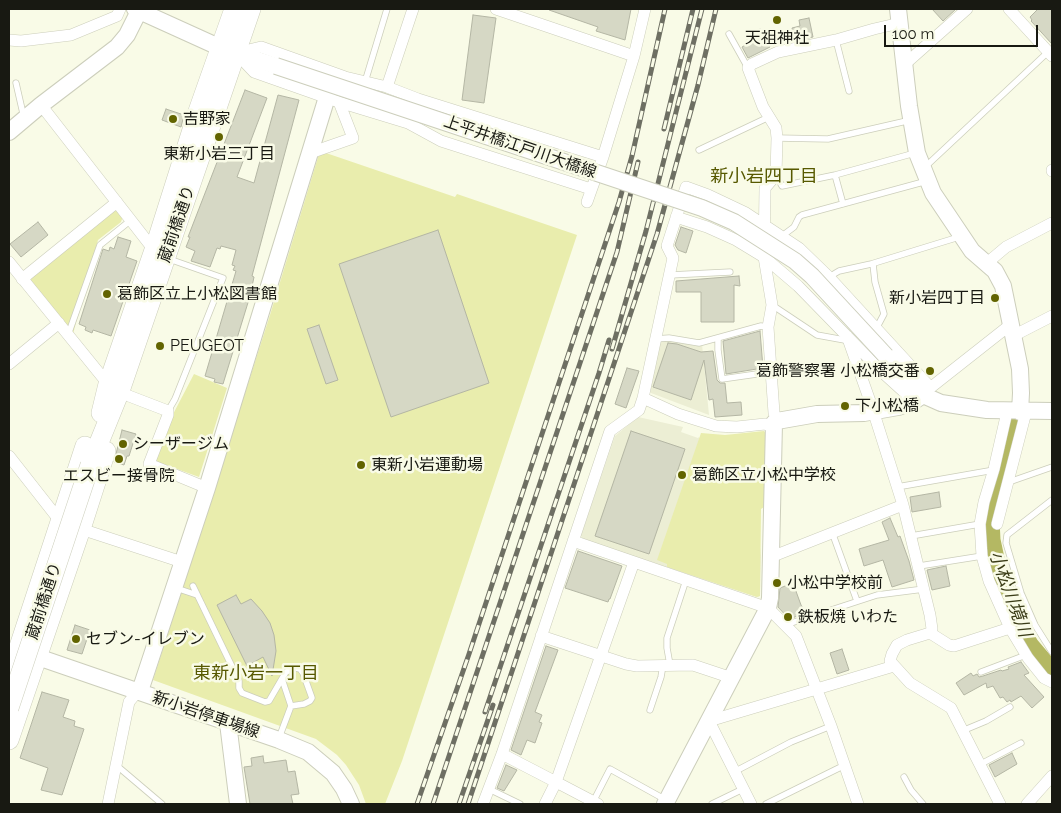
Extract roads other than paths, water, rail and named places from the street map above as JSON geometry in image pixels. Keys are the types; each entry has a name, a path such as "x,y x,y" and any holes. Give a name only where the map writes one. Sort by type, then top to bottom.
{"main road":[{"name":"蔵前橋通り","path":"229,51 234,9"},
{"name":"蔵前橋通り","path":"9,708 114,388 229,51 251,9"},
{"path":"12,661 85,444 114,388"},
{"path":"9,740 47,632 106,450 114,388"},
{"path":"27,621 29,628 34,633 41,634 47,632"}],"street":[{"path":"9,40 21,41 71,35 117,16 120,9"},
{"path":"387,87 413,9"},
{"path":"498,9 634,56"},
{"path":"587,202 634,56 645,9"},
{"path":"904,65 967,9"},
{"path":"1009,9 1050,54"},
{"name":"上平井橋江戸川大橋線","path":"9,132 117,47 127,35 137,10 229,51 702,208 734,222 795,261 812,276 922,394 930,399 955,407 1018,412 1052,411"},
{"path":"666,802 768,608 770,598 775,424 768,327 772,305 764,257 765,188 776,175 777,138 776,128 769,117 748,68 752,64 778,52 836,40 874,29 899,16 911,120 917,153 925,175 961,236 972,251 996,272 1003,286 1020,369 1021,393 1009,482 998,524"},
{"path":"229,51 261,47 345,77 387,87 603,157"},
{"path":"229,51 254,72 333,100 408,123 441,141 591,189"},
{"path":"408,123 418,98"},
{"path":"108,804 129,702 142,685 207,488 310,153 333,100"},
{"path":"310,153 353,138 333,100"},
{"path":"41,105 160,254"},
{"path":"483,804 502,754 610,431 639,410 643,398 674,258 667,246 686,187 725,203 765,225 798,248 829,277 876,329 922,394"},
{"path":"22,279 117,202"},
{"path":"676,217 707,227 736,240 764,257 798,286 848,338 922,394"},
{"path":"987,263 1006,247 1052,224"},
{"path":"9,262 114,388 168,411 149,464 207,488"},
{"path":"643,398 678,414 716,426 737,427 775,424 817,414 873,412 898,408 922,394 1012,330 1052,316"},
{"path":"9,364 59,323"},
{"path":"848,338 898,487 930,615 932,629 930,632"},
{"path":"1018,412 994,469 984,502 980,524 982,556 989,581 1010,628 1026,655 1044,678 1052,682"},
{"path":"9,456 60,521"},
{"path":"771,557 903,505"},
{"path":"81,529 182,562"},
{"path":"573,541 768,608 796,636 831,726 858,804"},
{"path":"545,804 556,782 634,562"},
{"path":"930,632 949,645 954,646 1010,628"},
{"path":"930,632 897,645 890,662 910,683 951,708 978,765 1000,804"},
{"path":"542,636 626,664 637,666 692,665 732,678"},
{"name":"新小岩停車場線","path":"12,661 38,657 279,740 308,752 320,761 338,781 350,804"},
{"path":"709,721 894,666"},
{"path":"709,721 750,804"},
{"path":"228,723 238,804"},
{"path":"502,754 595,803"},
{"path":"1026,804 1052,776"}],"lane":[{"path":"365,82 387,9"},
{"path":"729,34 748,68"},
{"path":"836,40 848,91"},
{"path":"782,237 794,227 798,217 802,215 843,204 925,175 1050,54"},
{"path":"16,83 24,119"},
{"path":"699,150 769,117"},
{"path":"777,138 828,139 911,120"},
{"path":"776,175 782,186 835,175 917,153"},
{"path":"835,175 843,204"},
{"path":"68,335 100,245 131,220"},
{"path":"829,277 839,271 873,264 961,236"},
{"path":"160,254 223,278 175,399 168,411"},
{"path":"873,264 875,282 884,314 876,329"},
{"path":"670,275 730,272"},
{"path":"772,305 817,335 848,338"},
{"path":"655,339 669,338 699,343 761,326 768,327"},
{"path":"718,338 722,379 771,372"},
{"path":"1009,482 1052,467"},
{"path":"898,487 994,469"},
{"path":"1052,500 1007,535 1006,543 1020,593 1035,625 1052,652"},
{"path":"910,536 980,524"},
{"path":"832,532 857,601"},
{"path":"919,566 982,556"},
{"path":"650,710 667,665 667,638 686,580"},
{"path":"193,586 239,682 242,694 269,702 286,672 290,669 300,669 312,698 310,701 296,707 291,706"},
{"path":"174,587 197,595"},
{"path":"785,625 877,595 924,589"},
{"path":"981,672 1026,655"},
{"path":"279,740 291,706 283,677"},
{"path":"962,732 1010,708"},
{"path":"734,772 791,742 831,726"},
{"path":"978,765 1021,743"},
{"path":"116,765 162,804"},
{"path":"766,804 845,765"},
{"path":"595,803 610,769 666,802"},
{"path":"904,777 911,790 923,804"},
{"path":"489,789 520,804"},
{"path":"712,804 742,789"}],"waterway":[{"name":"小松川境川","path":"1016,421 993,505 990,520 991,540 997,568 1017,624 1030,646 1052,672"}],"railway":[{"path":"417,804 469,654 619,202 632,156 665,9"},
{"path":"664,129 693,9"},
{"path":"612,349 646,231 702,9"},
{"path":"468,804 657,234 698,85 716,9"},
{"path":"433,804 617,252 638,162"},
{"path":"485,712 609,340"},
{"path":"459,804 493,705"}],"place":[{"name":"天祖神社","path":"777,20"},
{"name":"吉野家","path":"173,119"},
{"name":"東新小岩三丁目","path":"219,137"},
{"name":"葛飾区立上小松図書館","path":"107,294"},
{"name":"新小岩四丁目","path":"995,298"},
{"name":"PEUGEOT","path":"160,346"},
{"name":"葛飾警察署 小松橋交番","path":"930,371"},
{"name":"下小松橋","path":"845,406"},
{"name":"シーザージム","path":"123,444"},
{"name":"エスビー接骨院","path":"119,459"},
{"name":"東新小岩運動場","path":"361,465"},
{"name":"葛飾区立小松中学校","path":"682,475"},
{"name":"小松中学校前","path":"777,583"},
{"name":"鉄板焼 いわた","path":"788,617"},
{"name":"セブン-イレブン","path":"76,639"}],"district":[{"name":"新小岩四丁目","path":"764,177"},
{"name":"東新小岩一丁目","path":"256,674"}]}
